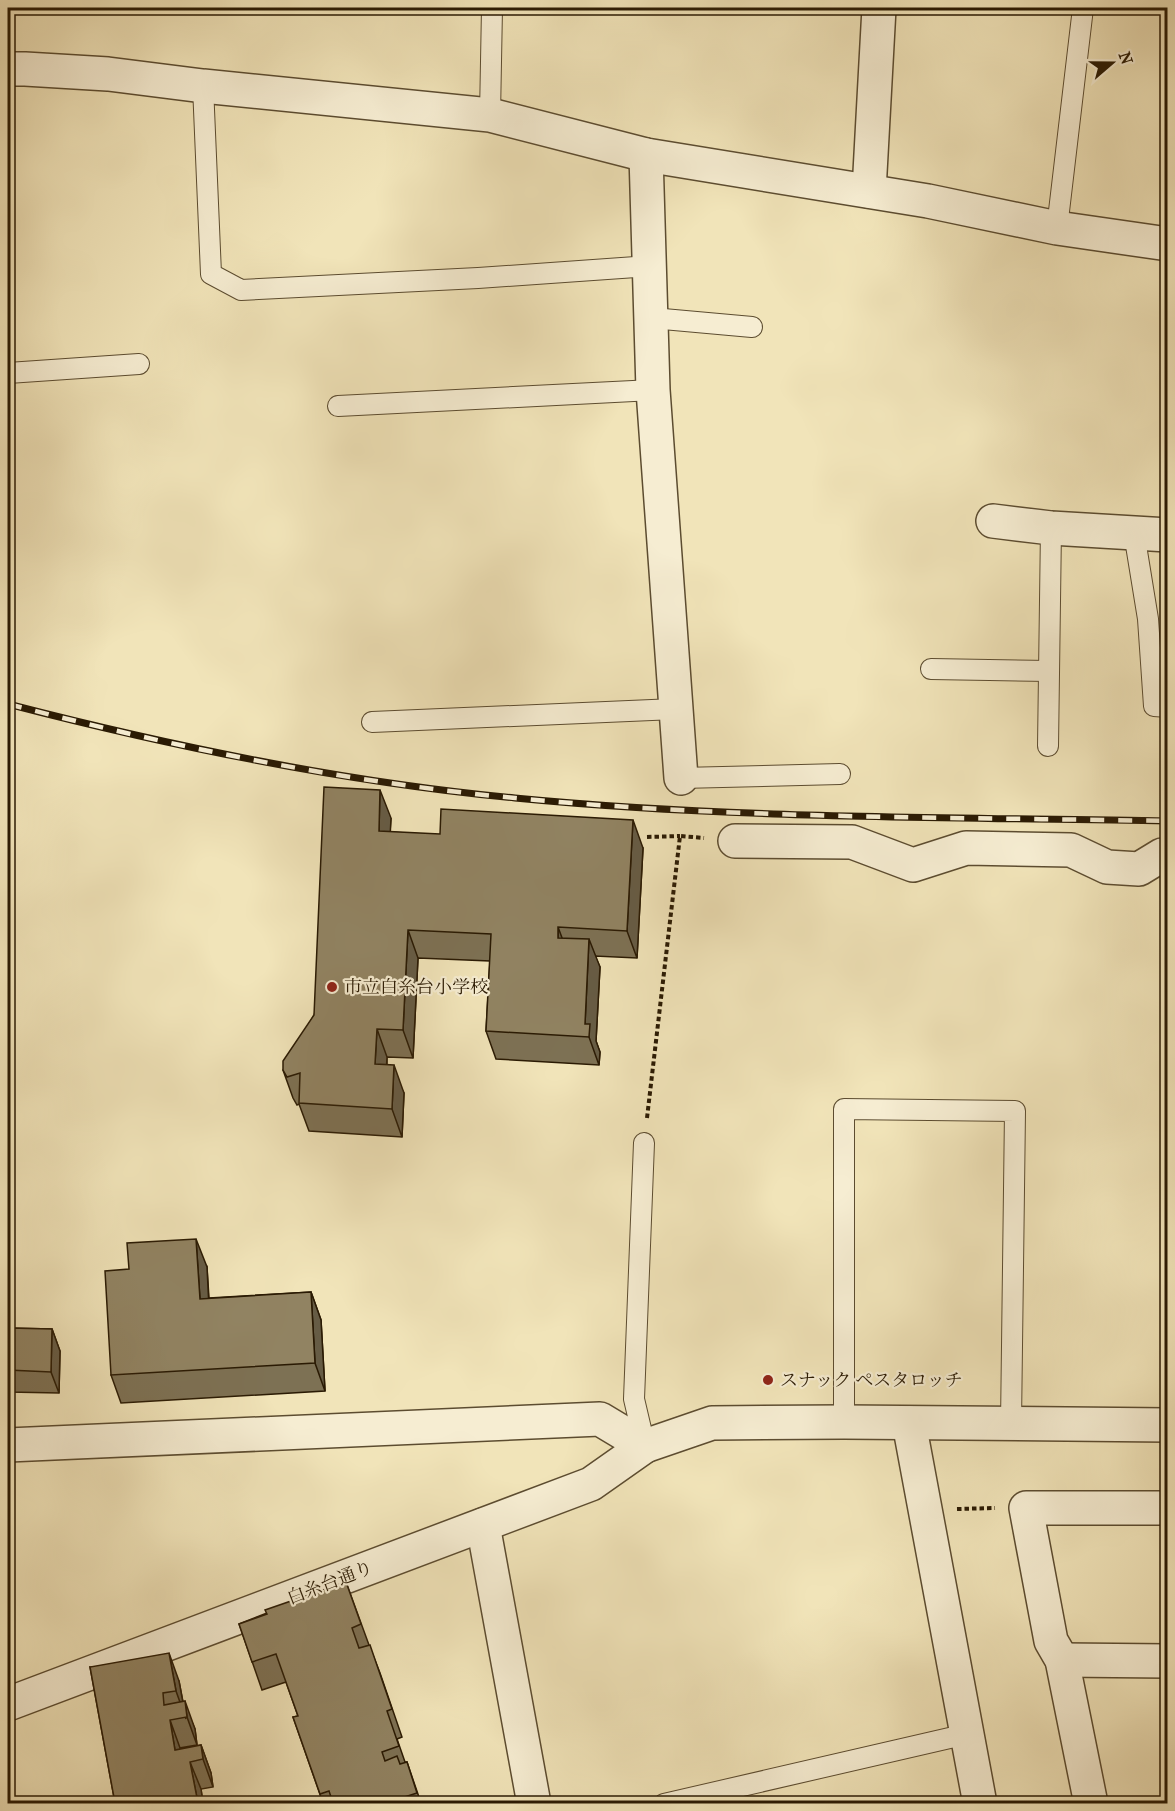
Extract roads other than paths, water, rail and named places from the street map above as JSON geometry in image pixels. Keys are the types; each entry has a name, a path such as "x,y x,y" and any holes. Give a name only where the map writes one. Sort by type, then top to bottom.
{"street":[{"path":"869,191 879,8"},
{"path":"8,69 108,74 490,115 646,155 928,201 1057,228 1167,244"},
{"path":"646,155 653,390 681,778"},
{"path":"993,521 1051,528 1167,535"},
{"path":"735,841 852,842 913,865 966,848 1071,850 1107,867 1139,869 1162,855 1167,855"},
{"path":"8,1445 600,1419 645,1446"},
{"name":"白糸台通り","path":"8,1704 591,1484 645,1446 712,1423 1167,1425"},
{"path":"909,1423 980,1803"},
{"path":"1091,1803 1062,1660 1051,1641 1026,1508 1167,1508"},
{"path":"483,1525 534,1803"},
{"path":"1062,1660 1167,1661"}],"lane":[{"path":"490,115 492,8"},
{"path":"1057,228 1083,8"},
{"path":"203,86 211,274 241,290 477,278 650,266"},
{"path":"652,318 752,327"},
{"path":"8,373 139,364"},
{"path":"339,406 653,390"},
{"path":"1048,746 1051,528"},
{"path":"1134,533 1148,619 1154,706 1167,707"},
{"path":"931,669 1049,671"},
{"path":"372,722 675,709"},
{"path":"681,778 840,774"},
{"path":"844,1422 844,1108 1015,1111 1011,1424"},
{"path":"644,1143 634,1399 645,1446"},
{"path":"664,1803 968,1734"}],"railway":[{"path":"8,704 133,735 323,773 515,798 596,805 759,813 1168,821"}],"place":[{"name":"市立白糸台小学校","path":"332,987"},
{"name":"スナック ペスタロッチ","path":"768,1380"}]}
